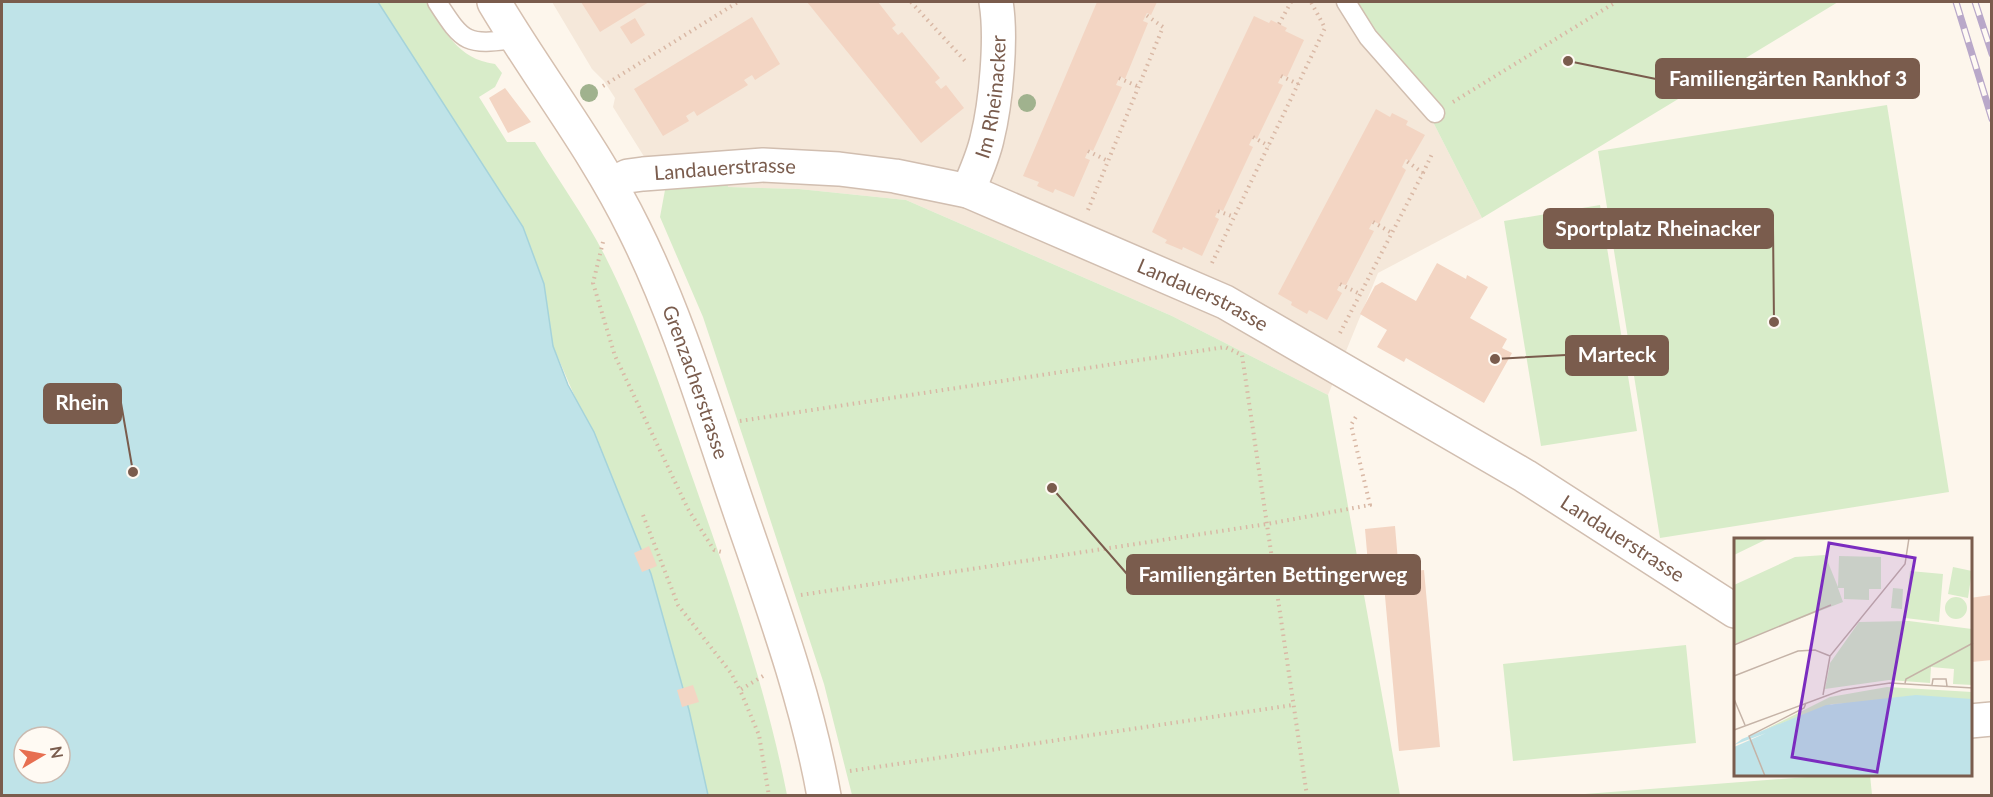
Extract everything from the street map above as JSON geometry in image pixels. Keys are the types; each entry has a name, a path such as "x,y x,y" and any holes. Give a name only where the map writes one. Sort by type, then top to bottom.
{"street":[{"name":"Grenzacherstrasse","path":"494,2 610,184 635,230 685,352 775,614 797,688 834,784"},
{"name":"Im Rheinacker","path":"968,191 987,139 995,90 998,43 996,2"},
{"name":"Landauerstrasse","path":"610,184 628,176 643,174 764,165 895,176 968,191 1225,302 1525,476 1734,611"},
{"path":"1972,721 1992,720"}],"lane":[{"path":"438,2 461,37 489,42 516,39"},
{"path":"1346,2 1368,38 1435,113"}],"path":[{"path":"603,86 738,2"},
{"path":"911,2 967,64"},
{"path":"1279,24 1291,2"},
{"path":"1198,290 1325,28 1311,2"},
{"path":"1435,113 1616,2"},
{"path":"1077,238 1163,27 1146,15"},
{"path":"1281,76 1298,84"},
{"path":"1119,78 1139,87"},
{"path":"1252,137 1269,146"},
{"path":"1088,152 1108,161"},
{"path":"1326,360 1433,152"},
{"path":"1405,160 1423,173"},
{"path":"1218,211 1234,217"},
{"path":"1372,222 1392,233"},
{"path":"598,232 609,252"},
{"path":"603,242 593,282 615,356 688,509 714,549 723,554 719,541"},
{"path":"1340,284 1360,294"},
{"path":"734,423 753,418 1225,347 1242,355 1307,795"},
{"path":"791,598 810,593 1267,524 1370,505 1351,425 1360,410"},
{"path":"643,515 678,605 731,673 740,690 759,735 769,795"},
{"path":"761,666 767,686"},
{"path":"740,690 764,676"},
{"path":"834,784 1293,705"}],"shaded area":[{"path":"552,2 1356,2 1432,120 1482,218 1378,273 1328,395 1172,316 906,200 799,189 727,187 727,182 665,190 613,107 615,98 604,81 592,69"}],"green space":[{"path":"378,2 427,2 446,33 462,50 482,61 495,64 502,73 495,87 479,97 507,142 535,142 604,254 653,366 721,559 769,715 787,795 708,795 689,710 651,574 553,346 544,284 523,227"},
{"path":"1356,2 1838,2 1482,218 1432,120"},
{"path":"1887,105 1949,492 1660,538 1598,151"},
{"path":"727,182 728,187 799,189 906,200 1172,316 1328,395 1400,795 852,795 824,684 753,467 703,317 660,217 665,190"},
{"path":"1600,205 1637,431 1541,446 1504,221"},
{"path":"1686,645 1696,743 1513,761 1503,664"},
{"path":"1821,776 1870,776 1872,795 1572,795"}],"water":[{"path":"2,2 378,2 523,227 544,284 553,346 568,385 594,432 651,574 689,710 708,795 2,796"}],"building":[{"path":"581,2 649,2 600,32"},
{"path":"807,2 878,2 896,25 892,28 898,35 902,32 940,78 935,82 941,89 946,85 964,108 921,143"},
{"path":"1097,2 1157,2 1151,15 1147,13 1143,21 1148,23 1125,79 1120,76 1116,85 1122,87 1093,151 1089,149 1085,158 1090,160 1074,197 1055,189 1053,193 1037,186 1039,182 1023,176"},
{"path":"1254,16 1269,23 1271,20 1287,28 1285,31 1304,40 1287,77 1282,75 1278,83 1283,85 1257,139 1253,137 1249,145 1253,147 1223,211 1219,209 1215,217 1219,219 1202,256 1183,247 1182,250 1165,243 1167,240 1152,232"},
{"path":"752,17 780,64 755,80 752,75 744,80 748,85 697,116 694,111 686,116 689,121 663,136 634,89"},
{"path":"635,18 645,35 631,44 620,27"},
{"path":"505,88 531,122 508,133 489,98"},
{"path":"1376,109 1390,117 1392,113 1408,121 1406,125 1425,135 1410,161 1406,159 1402,167 1406,170 1379,224 1373,221 1369,229 1374,231 1346,285 1340,284 1337,290 1342,293 1327,320 1309,310 1307,314 1278,294"},
{"path":"1437,263 1466,279 1467,275 1488,287 1470,318 1507,339 1502,348 1512,353 1484,403 1406,358 1404,362 1377,347 1387,330 1360,314 1375,286 1382,282 1416,301"},
{"path":"1395,526 1399,573 1424,570 1440,747 1399,751 1383,574 1369,575 1365,529"},
{"path":"649,546 657,566 642,572 634,553"},
{"path":"1991,595 1992,660 1972,662 1972,598"},
{"path":"693,685 699,702 682,707 677,690"}],"railway":[{"path":"1956,2 1992,119"},
{"path":"1975,2 1992,54"}],"place":[{"name":"Familiengärten Rankhof 3","path":"1568,61"},
{"name":"Sportplatz Rheinacker","path":"1774,322"},
{"name":"Marteck","path":"1495,359"},
{"name":"Rhein","path":"133,472"},
{"name":"Familiengärten Bettingerweg","path":"1052,488"}]}
